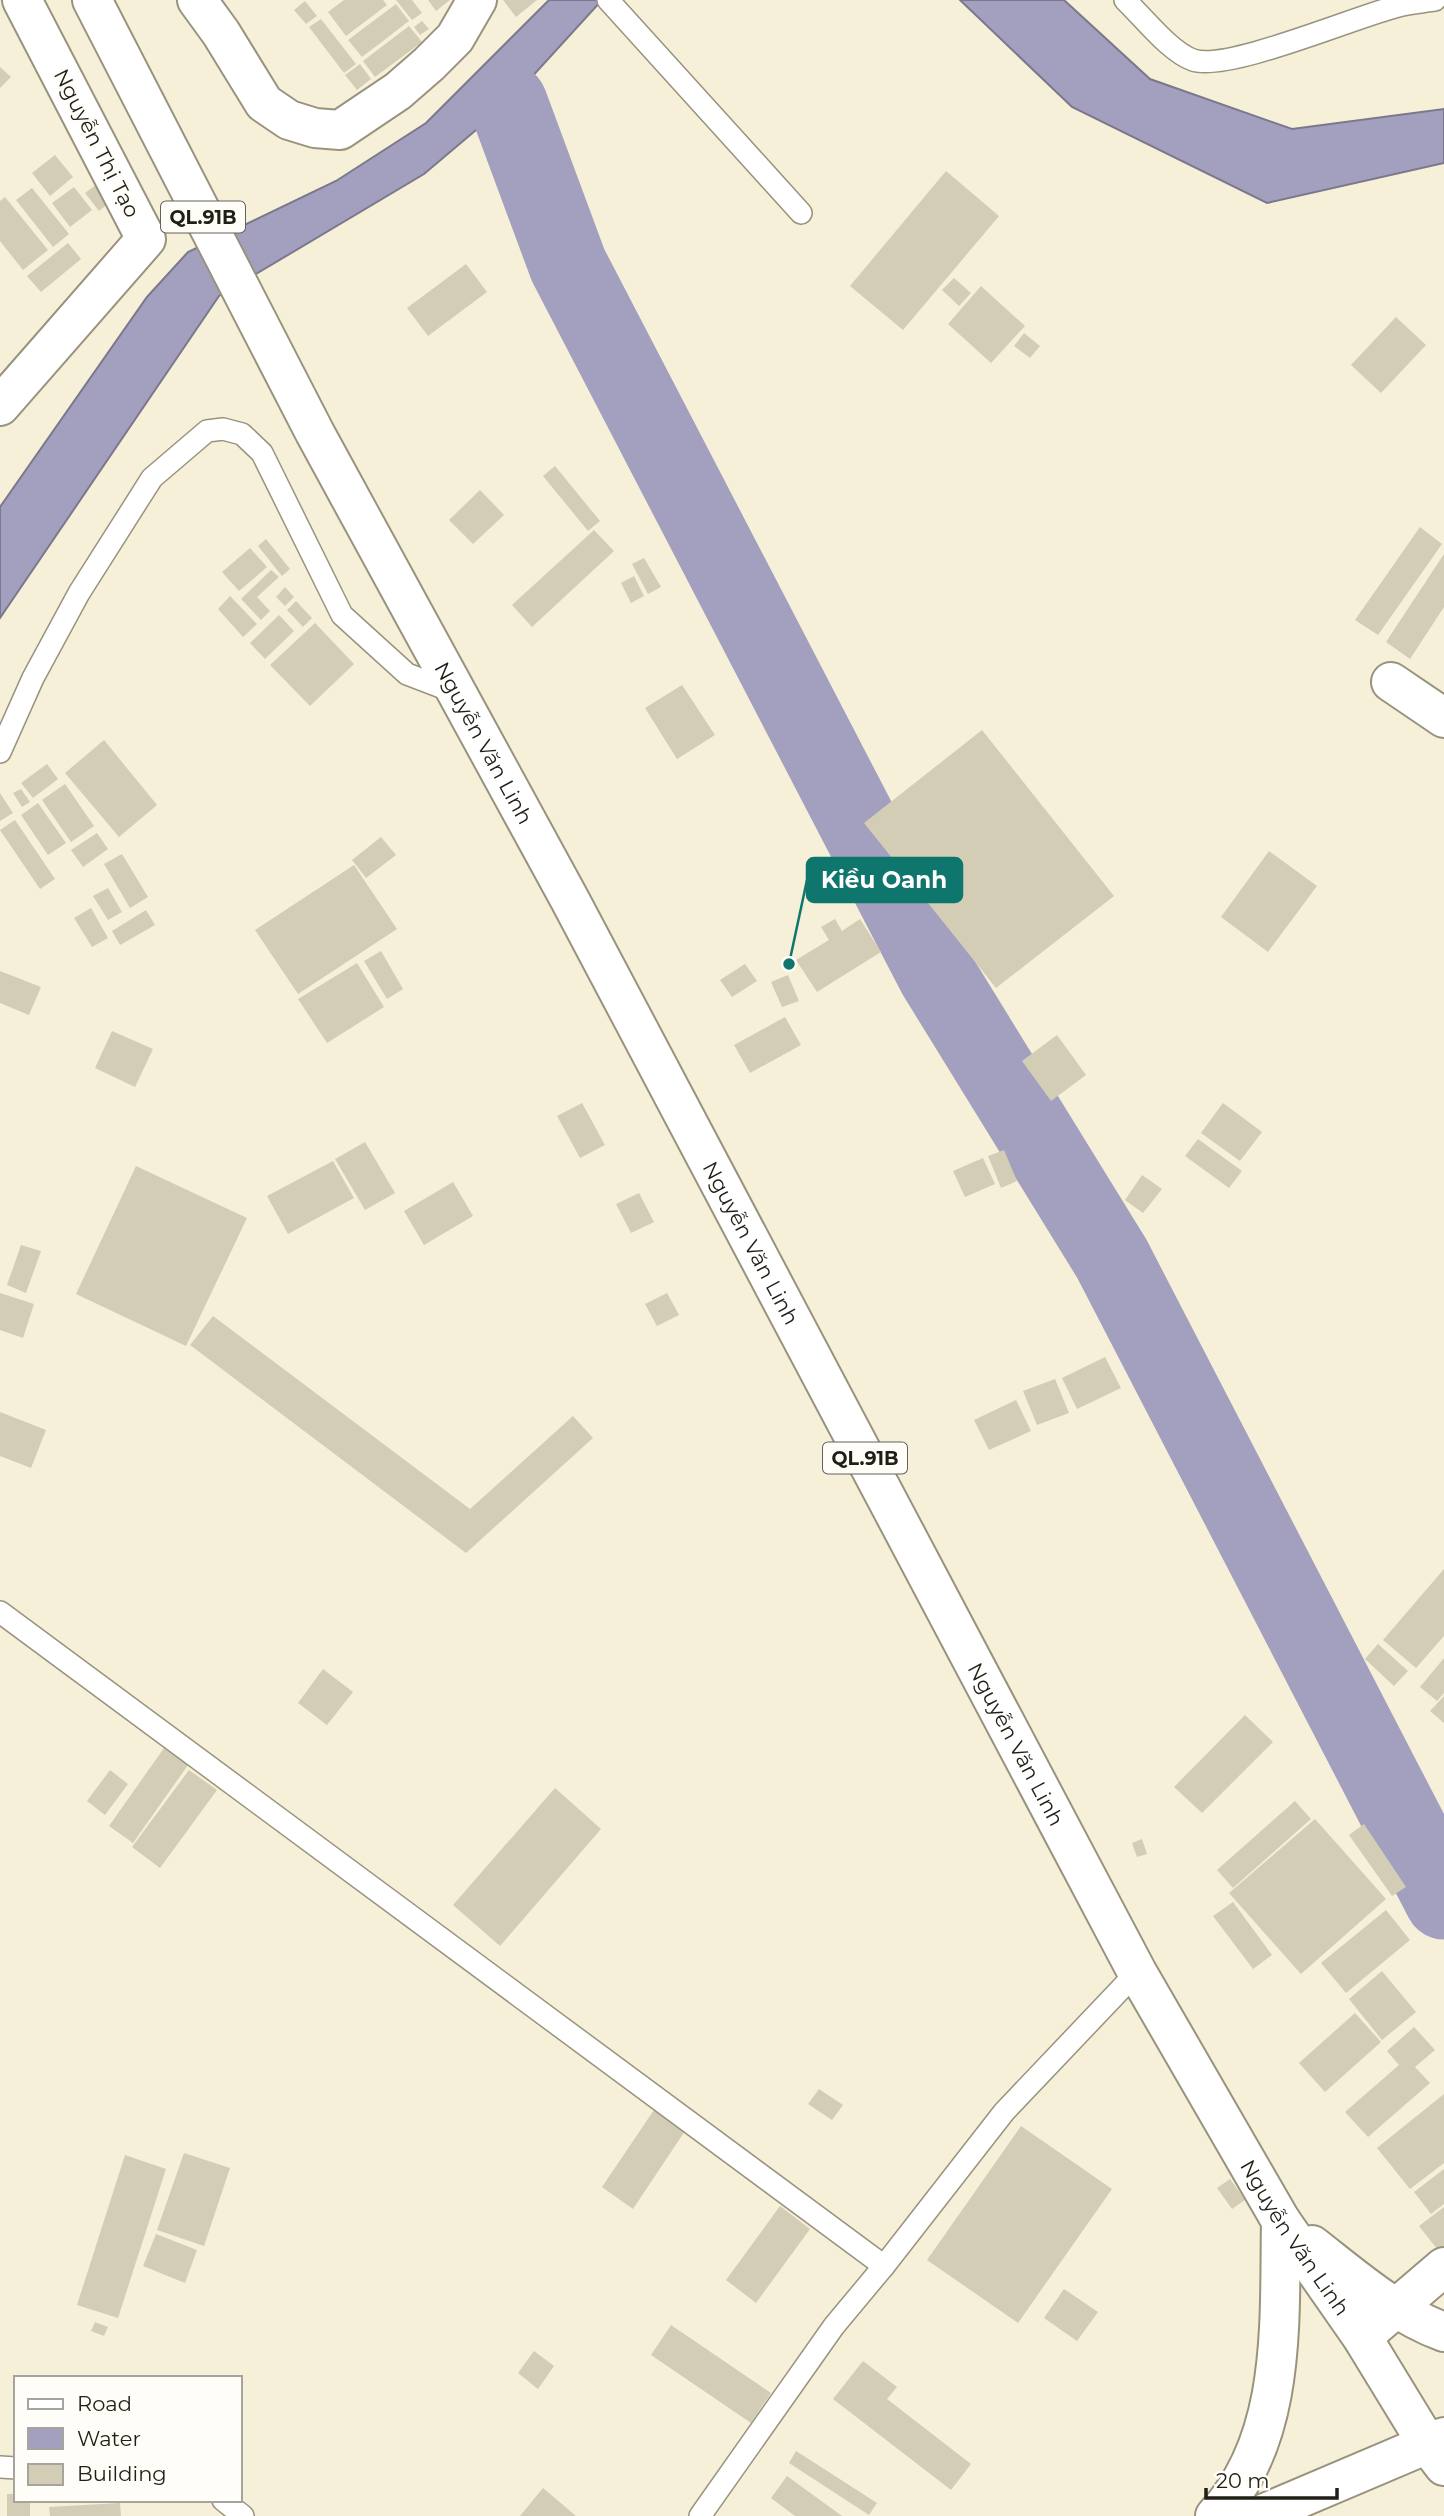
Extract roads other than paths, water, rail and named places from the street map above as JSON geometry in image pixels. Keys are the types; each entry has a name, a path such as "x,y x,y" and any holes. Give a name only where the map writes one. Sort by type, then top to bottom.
{"main road":[{"name":"Nguyễn Thị Tạo","path":"0,406 146,239 22,0"},
{"name":"Nguyễn Văn Linh","path":"92,0 315,433 459,694 1137,1972 1281,2221 1438,2449"},
{"path":"197,0 221,33 264,103 289,120 315,128 340,130 398,91 429,64 454,38 477,0"},
{"path":"1391,682 1444,718"},
{"path":"1281,2221 1372,2292 1444,2332"},
{"path":"1215,2516 1246,2474 1268,2415 1279,2314 1281,2221"},
{"path":"1362,2337 1444,2267"},
{"path":"1258,2516 1438,2449"}],"lane":[{"path":"1125,0 1174,48 1190,60 1206,64 1399,6 1435,0"},
{"path":"610,2 801,213"},
{"path":"0,752 33,678 79,593 152,478 207,431 223,429 242,434 262,453 342,615 407,674 459,694"},
{"path":"0,1612 884,2266"},
{"path":"700,2516 834,2326 1004,2112 1137,1972"},
{"path":"226,2502 243,2516"}],"water":[{"path":"549,0 602,0 508,103 424,174 219,296 0,618 0,507 147,297 188,252 336,181 426,123"},
{"path":"960,0 1064,0 1150,79 1292,129 1444,109 1444,163 1267,203 1072,107"}],"waterway":[{"path":"508,103 568,265 937,975 1112,1259 1444,1900"}],"place":[{"name":"Kiều Oanh","path":"789,964"}]}
